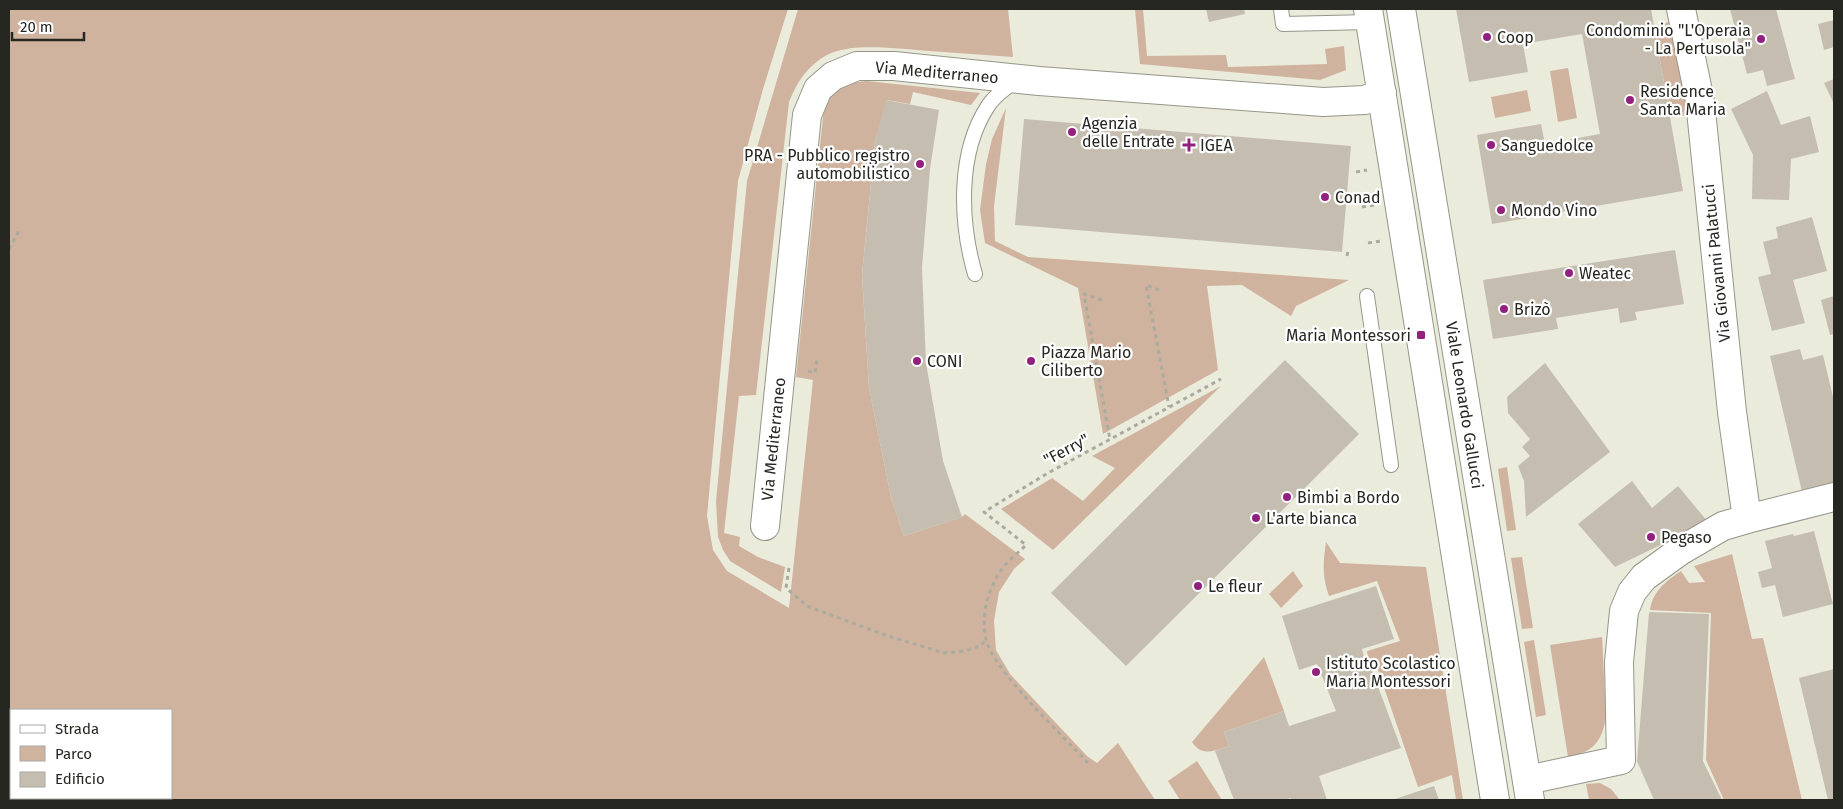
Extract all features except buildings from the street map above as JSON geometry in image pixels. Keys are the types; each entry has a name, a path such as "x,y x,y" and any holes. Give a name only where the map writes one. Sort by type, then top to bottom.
{"street":[{"name":"Viale Leonardo Gallucci","path":"1401,9 1529,790"},
{"name":"Via Giovanni Palatucci","path":"1681,9 1700,102 1731,402 1747,519"},
{"name":"Viale Leonardo Gallucci","path":"1369,15 1495,800"},
{"name":"Via Mediterraneo","path":"764,526 806,115 818,89 832,76 857,66 894,66 1017,79 1323,102 1365,100 1382,93"},
{"path":"1529,790 1621,760 1618,662 1624,611 1632,592 1644,577 1680,550 1724,526 1834,497"}],"lane":[{"path":"1281,9 1284,24 1369,15"},
{"path":"976,274 969,252 964,208 965,168 977,128 988,104 1017,79"},
{"path":"1366,296 1391,464"}],"path":[{"path":"1356,172 1362,171"},
{"path":"1362,207 1369,206"},
{"path":"9,249 20,229"},
{"path":"1368,243 1375,242"},
{"path":"1347,256 1348,251"},
{"path":"1159,290 1146,285 1169,407"},
{"path":"1102,300 1084,294 1110,440"},
{"name":"\"Ferry\"","path":"986,641 984,612 990,592 1000,572 1026,545 984,512 1048,472 1220,379"},
{"path":"789,568 786,588 807,606 886,635 944,653 964,652 980,646 986,641 1011,681 1088,763"}],"green space":[{"path":"9,9 788,9 763,89 738,181 707,516 713,550 727,571 789,608 813,380 796,377 824,107 829,94 847,83 867,81 980,93 971,105 913,92 910,104 887,100 875,142 862,275 869,388 891,497 904,536 962,517 965,514 1025,559 1014,569 999,592 994,621 996,650 1010,674 1087,756 1097,763 1118,743 1155,800 9,800"},
{"path":"798,9 1008,9 1013,57 862,47 837,51 820,59 808,69 792,95 789,102 756,395 739,396 724,533 740,537 739,546 758,557 785,567 781,592 730,561 718,537 716,501 747,181"},
{"path":"1135,9 1143,9 1147,56 1226,55 1228,67 1327,64 1325,49 1344,46 1346,70 1320,80 1140,64"},
{"path":"1669,22 1688,115 1670,117 1654,26"},
{"path":"1568,68 1577,118 1558,122 1550,71"},
{"path":"1527,90 1531,111 1495,118 1491,97"},
{"path":"1006,108 994,206 995,241 1028,257 1349,280 1296,306 1291,316 1242,285 1207,286 1218,370 1103,434 1078,288 985,243 980,210 986,164 992,139"},
{"path":"1221,386 1053,550 1001,509 1052,478 1083,501 1115,468 1092,456"},
{"path":"1507,467 1516,530 1507,531 1498,469"},
{"path":"1326,542 1340,563 1426,567 1463,800 1456,800 1452,775 1418,787 1375,661 1369,663 1367,651 1400,641 1377,581 1329,596 1324,569"},
{"path":"1732,554 1752,639 1763,638 1802,800 1724,800 1706,760 1711,613 1650,610 1657,592 1681,571 1689,583 1705,582 1694,566"},
{"path":"1522,557 1533,628 1522,629 1511,558"},
{"path":"1293,571 1303,586 1281,608 1269,594"},
{"path":"1602,637 1606,717 1604,726 1595,745 1584,752 1568,757 1550,645"},
{"path":"1534,640 1546,715 1536,717 1524,642"},
{"path":"1264,657 1284,711 1224,732 1229,746 1209,752 1200,750 1192,742"},
{"path":"1197,761 1222,800 1180,800 1168,781"},
{"path":"1600,783 1611,789 1620,800 1589,800 1586,784"}],"place":[{"name":"Coop","path":"1487,37"},
{"name":"Condominio \"L'Operaia - La Pertusola\"","path":"1761,39"},
{"name":"Residence Santa Maria","path":"1630,100"},
{"name":"Agenzia delle Entrate","path":"1072,132"},
{"name":"IGEA","path":"1189,145"},
{"name":"Sanguedolce","path":"1491,145"},
{"name":"PRA - Pubblico registro automobilistico","path":"920,164"},
{"name":"Conad","path":"1325,197"},
{"name":"Mondo Vino","path":"1501,210"},
{"name":"Weatec","path":"1569,273"},
{"name":"Brizò","path":"1504,309"},
{"name":"Maria Montessori","path":"1421,335"},
{"name":"CONI","path":"917,361"},
{"name":"Piazza Mario Ciliberto","path":"1031,361"},
{"name":"Bimbi a Bordo","path":"1287,497"},
{"name":"L'arte bianca","path":"1256,518"},
{"name":"Pegaso","path":"1651,537"},
{"name":"Le fleur","path":"1198,586"},
{"name":"Istituto Scolastico Maria Montessori","path":"1316,672"}]}
